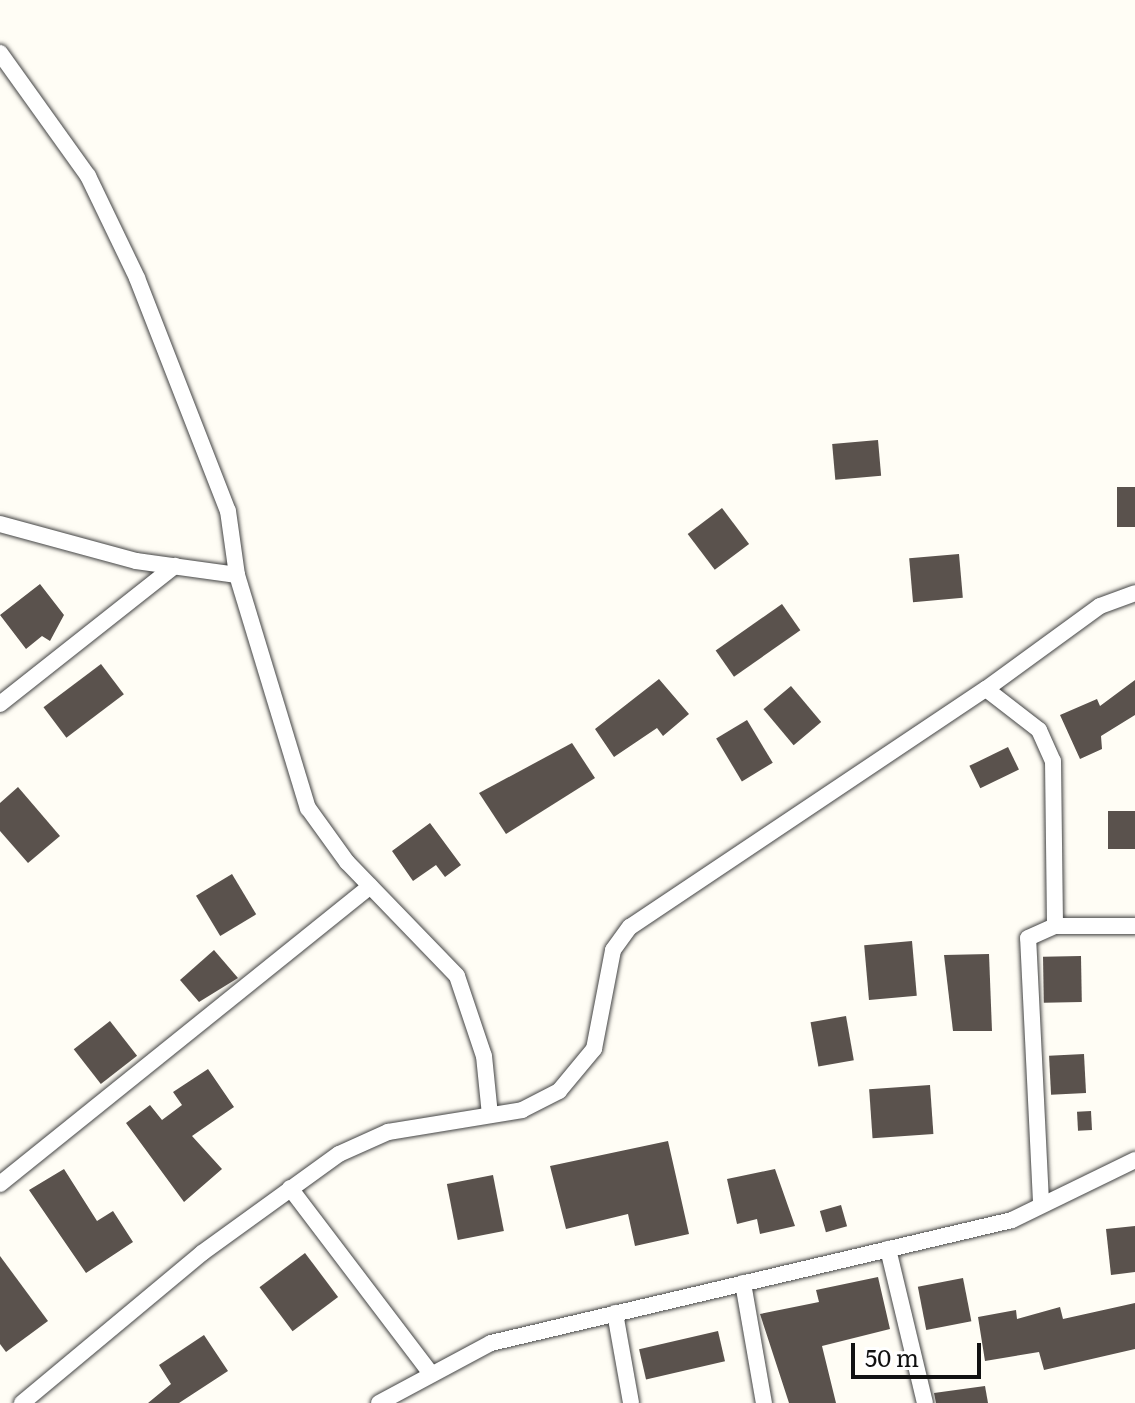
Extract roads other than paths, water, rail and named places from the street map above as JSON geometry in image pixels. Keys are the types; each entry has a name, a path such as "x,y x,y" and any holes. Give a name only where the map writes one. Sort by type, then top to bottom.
{"street":[{"path":"0,53 88,176 137,278 228,511 237,575 308,808 370,886 457,976 484,1056 490,1115"},
{"path":"0,524 175,566 237,575"},
{"path":"0,704 175,566"},
{"path":"22,1403 290,1188 388,1132 522,1110 559,1091 594,1049 613,950 630,927 986,689 1100,606 1135,593"},
{"path":"986,689 1039,730 1053,761 1055,926"},
{"path":"0,1184 370,886"},
{"path":"1041,1202 1028,938 1055,926 1135,926"},
{"path":"379,1403 429,1371 491,1343 1012,1220 1041,1202 1135,1160"},
{"path":"290,1188 429,1371"},
{"path":"888,1249 925,1403"},
{"path":"743,1283 764,1403"},
{"path":"615,1313 631,1403"}]}
